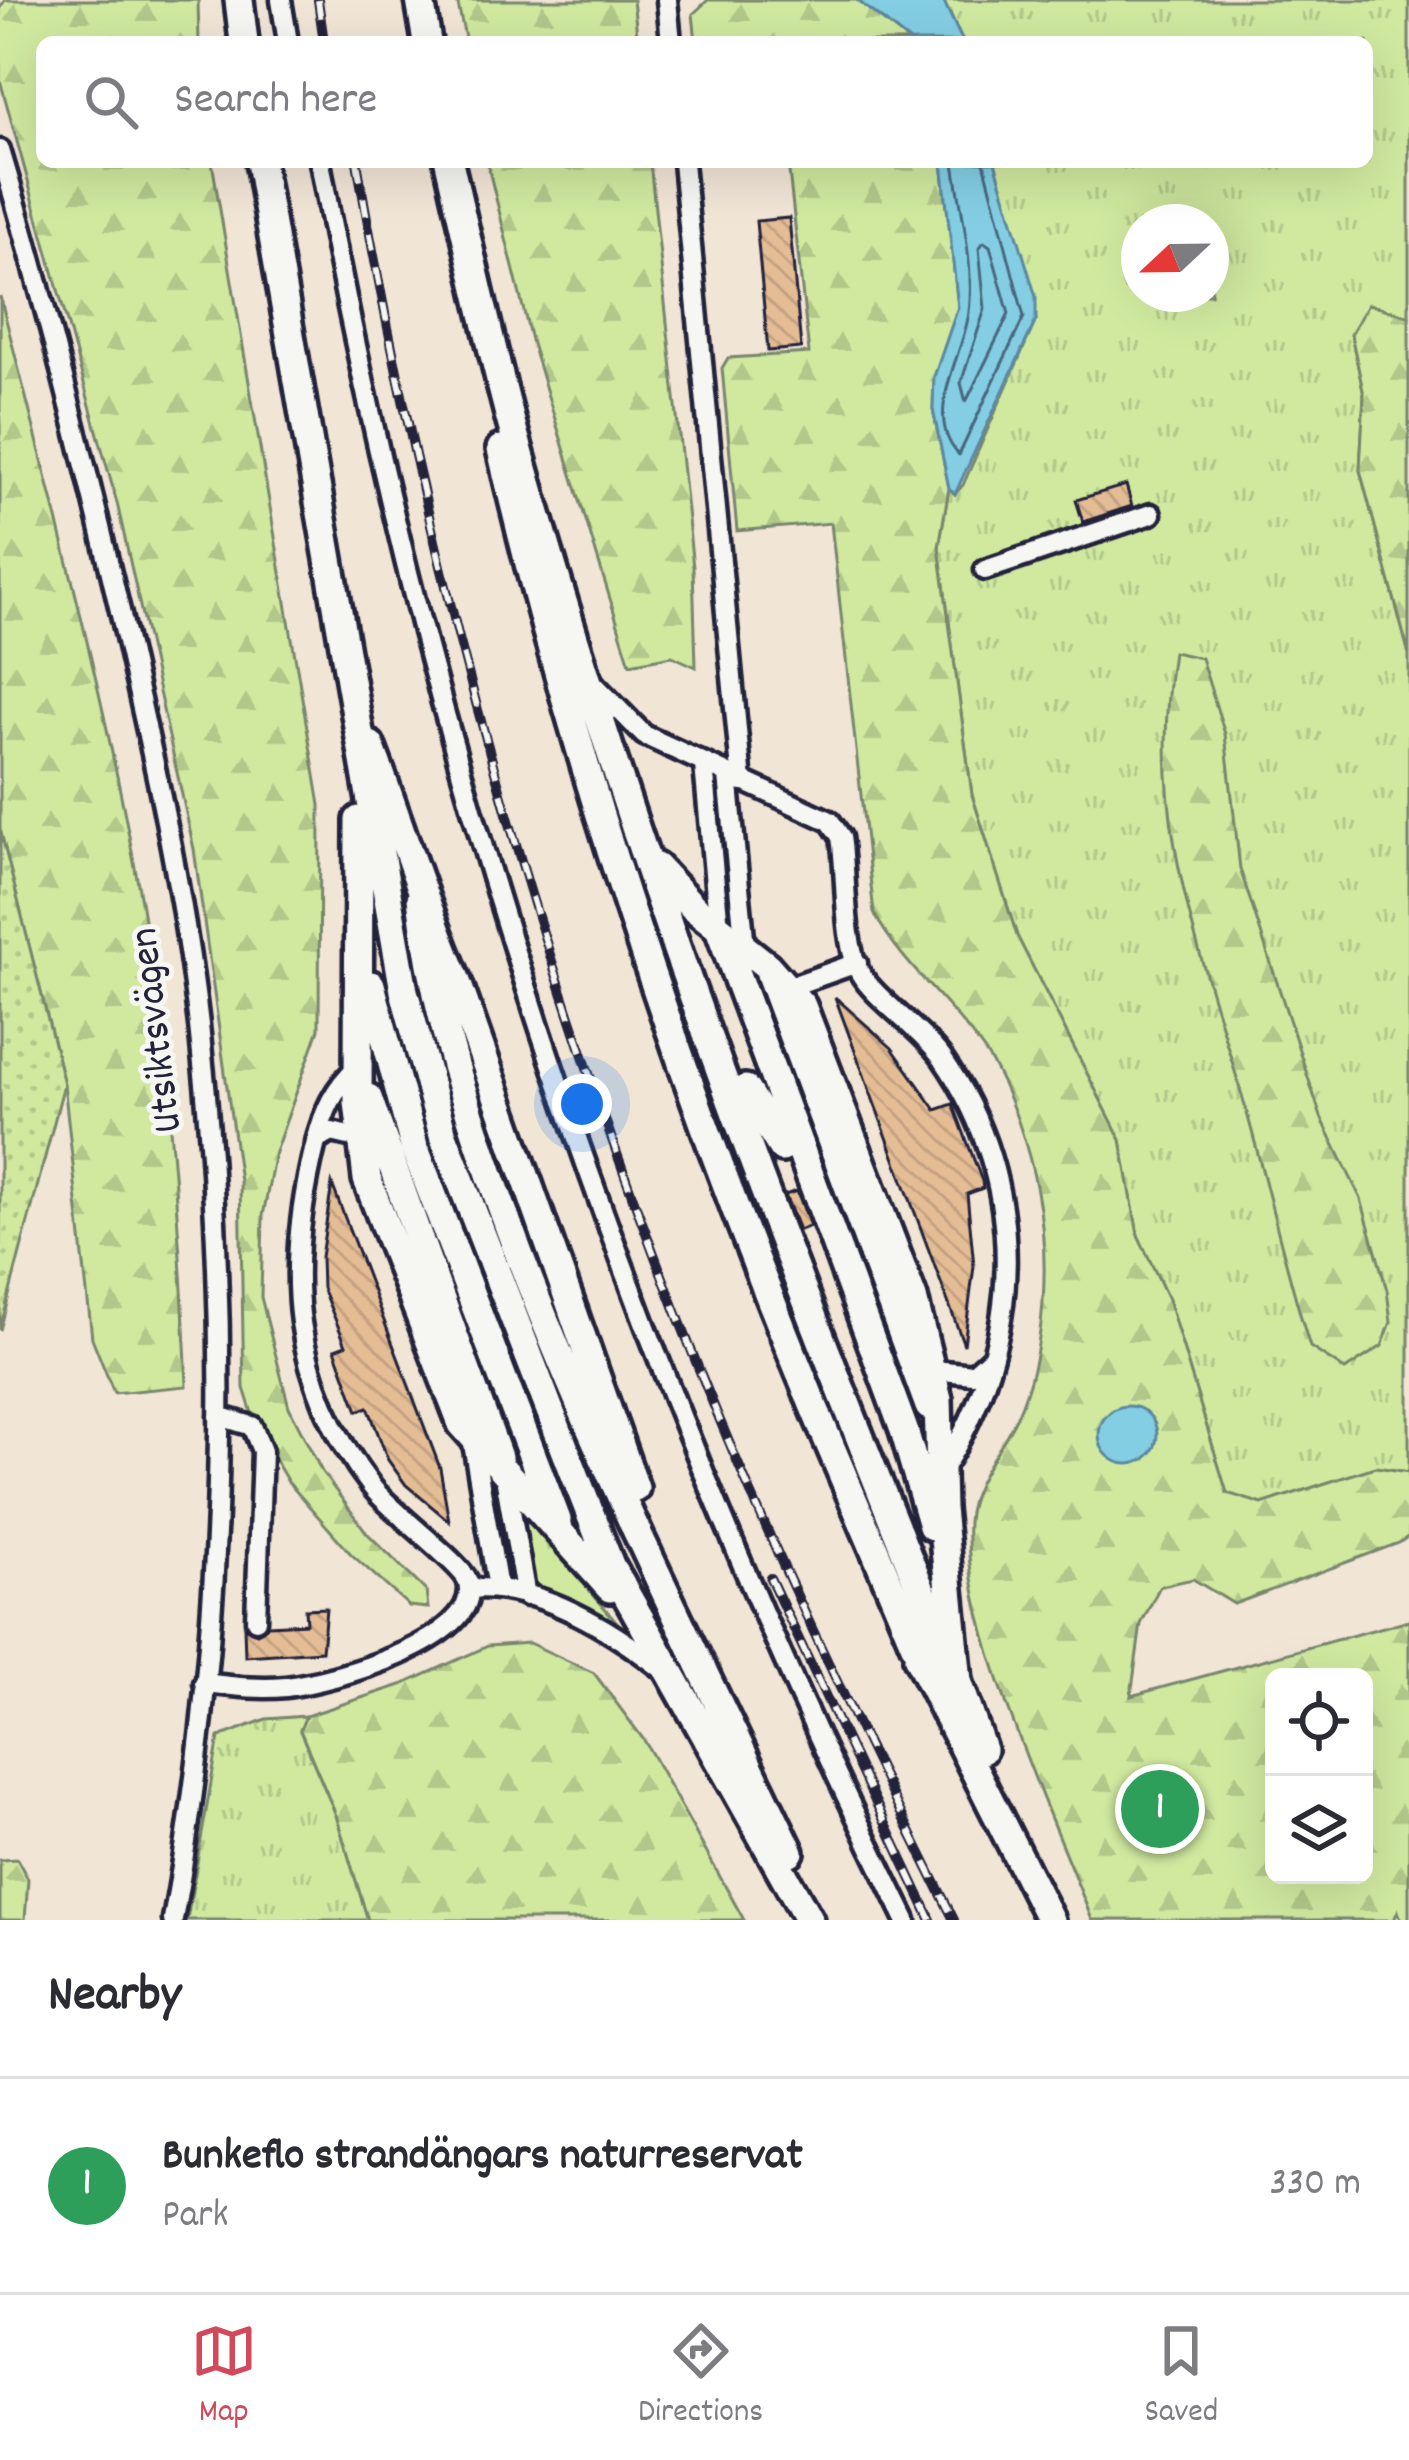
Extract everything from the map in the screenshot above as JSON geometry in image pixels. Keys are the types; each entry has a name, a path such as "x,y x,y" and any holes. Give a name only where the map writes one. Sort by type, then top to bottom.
{"highway":[{"path":"239,0 243,36"},
{"path":"420,0 426,36"},
{"path":"261,168 323,503 388,907 413,1032 456,1171 610,1565 808,1920"},
{"path":"449,168 516,442 643,850 775,1220 958,1682"},
{"path":"449,168 484,378 542,621 675,1088 730,1236 872,1573 1051,1920"},
{"path":"351,696 397,808 499,1156 675,1606 823,1920"},
{"path":"351,696 362,939 359,1136 382,1222 448,1396 472,1438 643,1626"},
{"path":"643,850 670,886 789,987 822,1056 934,1370 941,1508 958,1682"},
{"path":"670,886 893,1485 1018,1850"},
{"path":"388,907 471,1166 545,1365 574,1428 675,1606"},
{"path":"388,907 391,995 419,1109 496,1322 596,1571"},
{"path":"719,928 779,1121 916,1513 958,1682"},
{"path":"362,939 414,1146 565,1538"},
{"path":"745,947 916,1422 941,1508"},
{"path":"767,966 939,1432"},
{"path":"360,1002 400,1151 536,1508"},
{"path":"359,1065 386,1157 504,1472"},
{"path":"745,1089 779,1121 904,1430 947,1583"}],"street":[{"path":"281,0 287,36"},
{"path":"667,0 670,36"},
{"name":"Utsiktsvägen","path":"0,150 89,478 157,771 182,912 208,1124 218,1415 204,1683 172,1920"},
{"path":"321,168 367,403 415,607 457,768 554,1081 605,1229 744,1575 906,1920"},
{"path":"684,168 745,947"},
{"path":"985,570 1150,514"},
{"path":"588,677 644,735 821,815 836,829 861,975 913,1023 946,1065 993,1162 1007,1253 999,1348 983,1396 942,1470"},
{"path":"704,765 719,928"},
{"path":"789,987 857,963"},
{"path":"204,1683 290,1687 372,1665 454,1624 466,1610 470,1589 460,1567 413,1530 372,1488 330,1421 310,1367 297,1301 295,1251 302,1190 329,1101 359,1065"},
{"path":"317,1140 332,1132 359,1136 386,1157"},
{"path":"934,1370 973,1374 999,1348"},
{"path":"218,1415 252,1426 262,1451 256,1620"},
{"path":"472,1438 498,1588"},
{"path":"504,1472 526,1596"},
{"path":"470,1589 498,1588 526,1596 618,1637 674,1678"}],"green space":[{"path":"5,0 198,0 199,36 36,36 36,168 213,168 320,805 319,1029 275,1152 263,1216 261,1297 289,1407 322,1472 367,1533 426,1591 428,1608 409,1606 351,1554 288,1482 257,1429 244,1388 240,1181 194,849 117,503 0,80 0,8"},
{"path":"457,0 633,0 637,36 465,36"},
{"path":"708,0 857,0 902,36 695,36 693,14"},
{"path":"943,0 1409,0 1409,316 1368,304 1351,334 1364,395 1360,470 1409,654 1409,1472 1375,1467 1262,1504 1227,1494 1168,1299 1138,1236 1121,1140 1017,936 972,795 939,547 949,488 955,494 1036,320 997,168 1373,168 1373,36 960,36"},
{"path":"488,168 651,168 693,567 696,667 672,656 630,664 532,344"},
{"path":"789,168 943,168 958,307 934,378 933,409 949,488 939,547 972,795 1017,936 1121,1140 1138,1235 1168,1299 1227,1493 1262,1504 1375,1467 1409,1472 1409,1536 1399,1543 1234,1604 1193,1579 1160,1586 1141,1624 1131,1696 1409,1620 1409,1920 1401,1920 1398,1911 1394,1920 1092,1920 994,1667 970,1565 968,1522 974,1494 1017,1416 1040,1335 1043,1246 1034,1175 1011,1103 987,1055 899,951 874,913 831,523 737,531 722,368 728,358 809,353"},
{"path":"0,296 98,688 145,925 172,1155 187,1386 114,1393 92,1338 64,1084 0,829"},
{"path":"1368,304 1409,316 1409,654 1360,470 1364,395 1351,334"},
{"path":"1173,652 1201,658 1225,734 1240,869 1321,1117 1361,1199 1387,1290 1391,1322 1382,1346 1345,1370 1310,1347 1181,880 1167,771"},
{"path":"0,829 64,1084 0,1330"},
{"path":"521,1511 623,1629 537,1585 530,1571"},
{"path":"529,1643 594,1673 644,1740 744,1920 368,1920 336,1815 300,1730 306,1716 404,1684 488,1646"},
{"path":"306,1716 300,1731 336,1815 368,1920 187,1920 219,1737 266,1719"},
{"path":"17,1859 28,1879 25,1920 0,1920 0,1860"}],"water":[{"path":"857,0 943,0 960,36 902,36"},
{"path":"943,168 997,168 1036,297 1036,320 955,494 949,488 933,409 934,377 958,307"},
{"path":"1128,1406 1148,1415 1157,1435 1148,1455 1128,1464 1108,1455 1099,1435 1108,1415"}],"building":[{"path":"789,218 801,348 768,351 756,221"},
{"path":"1126,485 1132,506 1083,522 1076,500"},
{"path":"835,997 892,1048 936,1110 953,1104 982,1181 983,1188 967,1194 974,1266 964,1345"},
{"path":"332,1184 440,1468 449,1521 406,1485 388,1460 368,1407 358,1411 335,1349 346,1345 322,1288 321,1257"},
{"path":"797,1191 810,1226 799,1230 785,1195"},
{"path":"326,1608 322,1651 245,1656 244,1627 257,1633 268,1625 306,1623 305,1609"}],"railway":[{"path":"318,0 323,36"},
{"path":"358,168 418,470 455,622 540,924 589,1073 641,1221 757,1508 954,1920"},
{"path":"770,1578 931,1920"}],"place":[{"name":"Bunkeflo strandängars naturreservat","path":"1160,1809"}]}
